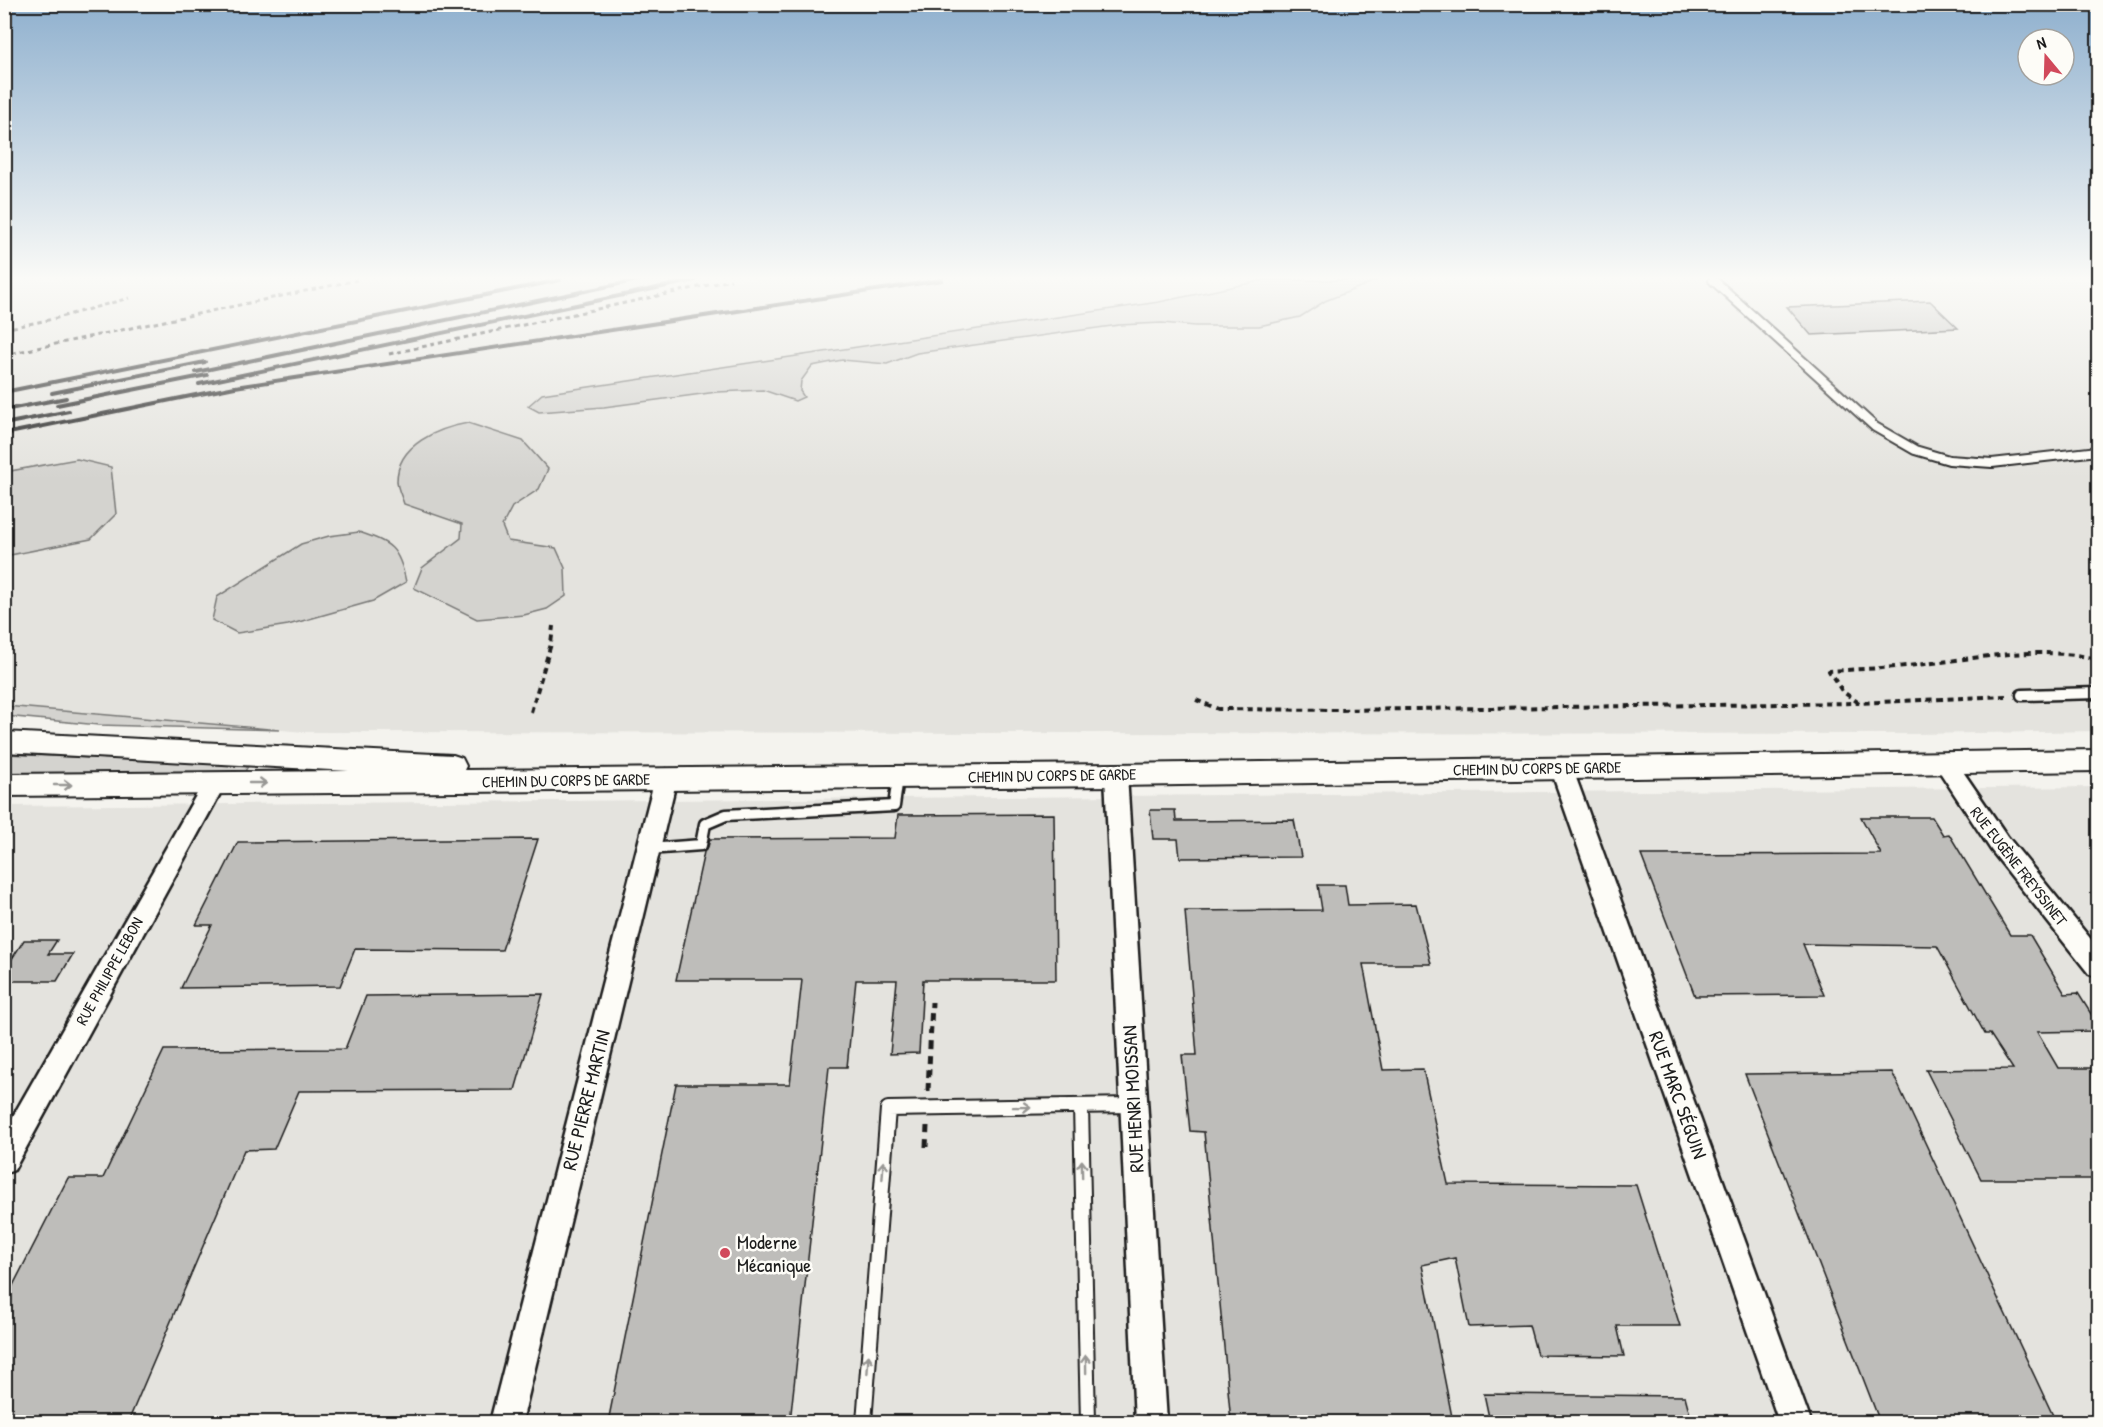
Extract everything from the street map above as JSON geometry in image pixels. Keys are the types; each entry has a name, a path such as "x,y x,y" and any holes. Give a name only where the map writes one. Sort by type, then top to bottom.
{"street":[{"path":"4,742 666,778"},
{"name":"CHEMIN DU CORPS DE GARDE","path":"4,785 1116,775 2098,761"},
{"name":"RUE EUGÈNE FREYSSINET","path":"1945,763 1999,843 2098,966"},
{"name":"RUE MARC SÉGUIN","path":"1560,767 1795,1422"},
{"name":"RUE HENRI MOISSAN","path":"1116,775 1151,1422"},
{"name":"RUE PIERRE MARTIN","path":"506,1422 666,778"},
{"name":"RUE PHILIPPE LEBON","path":"4,1160 214,784"}],"lane":[{"path":"1786,347 1875,427 1929,455 1962,462 1995,463 2098,451"},
{"path":"2022,695 2098,693"},
{"path":"649,849 701,845 705,824 726,814 894,806 898,777"},
{"path":"864,1422 888,1109 1133,1105"},
{"path":"1081,1106 1088,1422"}],"path":[{"path":"4,355 44,347"},
{"path":"389,354 423,347"},
{"path":"531,712 551,644 553,626"},
{"path":"1859,703 1842,691 1829,671 1925,664 1993,653 2045,649 2098,658"},
{"path":"1196,700 1218,709 1325,710 1859,703 2022,695"},
{"path":"926,1147 933,1002"}],"shaded area":[{"path":"4,347 2098,347 2098,731 1915,734 304,732 5,706"},
{"path":"860,347 963,347 917,353 887,364 842,360 812,366 801,381 800,391 804,397 795,401 763,390 717,392 604,407 539,412 528,406 542,394"},
{"path":"468,423 523,441 548,469 539,489 512,507 502,526 508,541 556,548 565,568 566,596 547,609 524,615 477,619 414,588 422,568 461,538 462,524 404,504 397,484 399,468 404,457 422,440 445,429"},
{"path":"77,459 111,467 116,514 91,539 5,556 5,472"},
{"path":"359,532 386,543 392,548 400,561 406,582 373,601 288,625 237,633 212,620 217,597 301,544 329,536"},
{"path":"5,706 280,730 99,725 5,716"},
{"path":"5,754 249,765 243,774 5,777"},
{"path":"2098,787 2098,1422 5,1422 5,806"}],"building":[{"path":"1150,810 1175,810 1176,821 1294,820 1301,857 1180,858 1178,839 1153,839"},
{"path":"1054,814 1056,980 923,980 919,1053 890,1054 897,980 856,980 847,1067 829,1067 790,1422 608,1422 676,1084 790,1084 802,980 676,980 704,852 710,839 895,838 898,815"},
{"path":"1861,817 1932,817 1943,835 1949,834 2010,935 2030,935 2065,994 2078,993 2098,1025 2098,1031 2037,1032 2058,1068 2098,1068 2098,1179 1981,1179 1926,1070 2013,1069 1990,1034 1985,1034 1937,946 1803,944 1824,995 1695,996 1641,855 1881,854"},
{"path":"538,839 502,950 355,949 340,986 181,988 212,925 196,925 238,842"},
{"path":"1318,885 1345,885 1348,905 1416,904 1431,964 1363,964 1383,1070 1423,1069 1448,1184 1636,1185 1680,1326 1617,1326 1624,1356 1537,1355 1529,1325 1469,1327 1455,1258 1422,1265 1453,1422 1231,1422 1204,1132 1190,1131 1182,1055 1197,1055 1185,911 1322,910"},
{"path":"24,940 57,940 48,954 73,954 57,981 4,981 4,971"},
{"path":"543,994 515,1090 299,1091 274,1149 244,1150 128,1422 4,1422 4,1303 68,1178 103,1178 164,1050 345,1049 366,996"},
{"path":"1892,1072 2056,1422 1880,1422 1745,1074"},
{"path":"1484,1394 1685,1396 1692,1422 1490,1422"}],"railway":[{"path":"4,392 229,347"},
{"path":"196,372 318,347"},
{"path":"199,384 377,347"},
{"path":"4,434 235,387 502,347"},
{"path":"52,393 205,362"},
{"path":"57,405 207,375"},
{"path":"4,410 66,398"},
{"path":"4,424 69,411"}],"place":[{"name":"Moderne Mécanique","path":"725,1253"}]}
